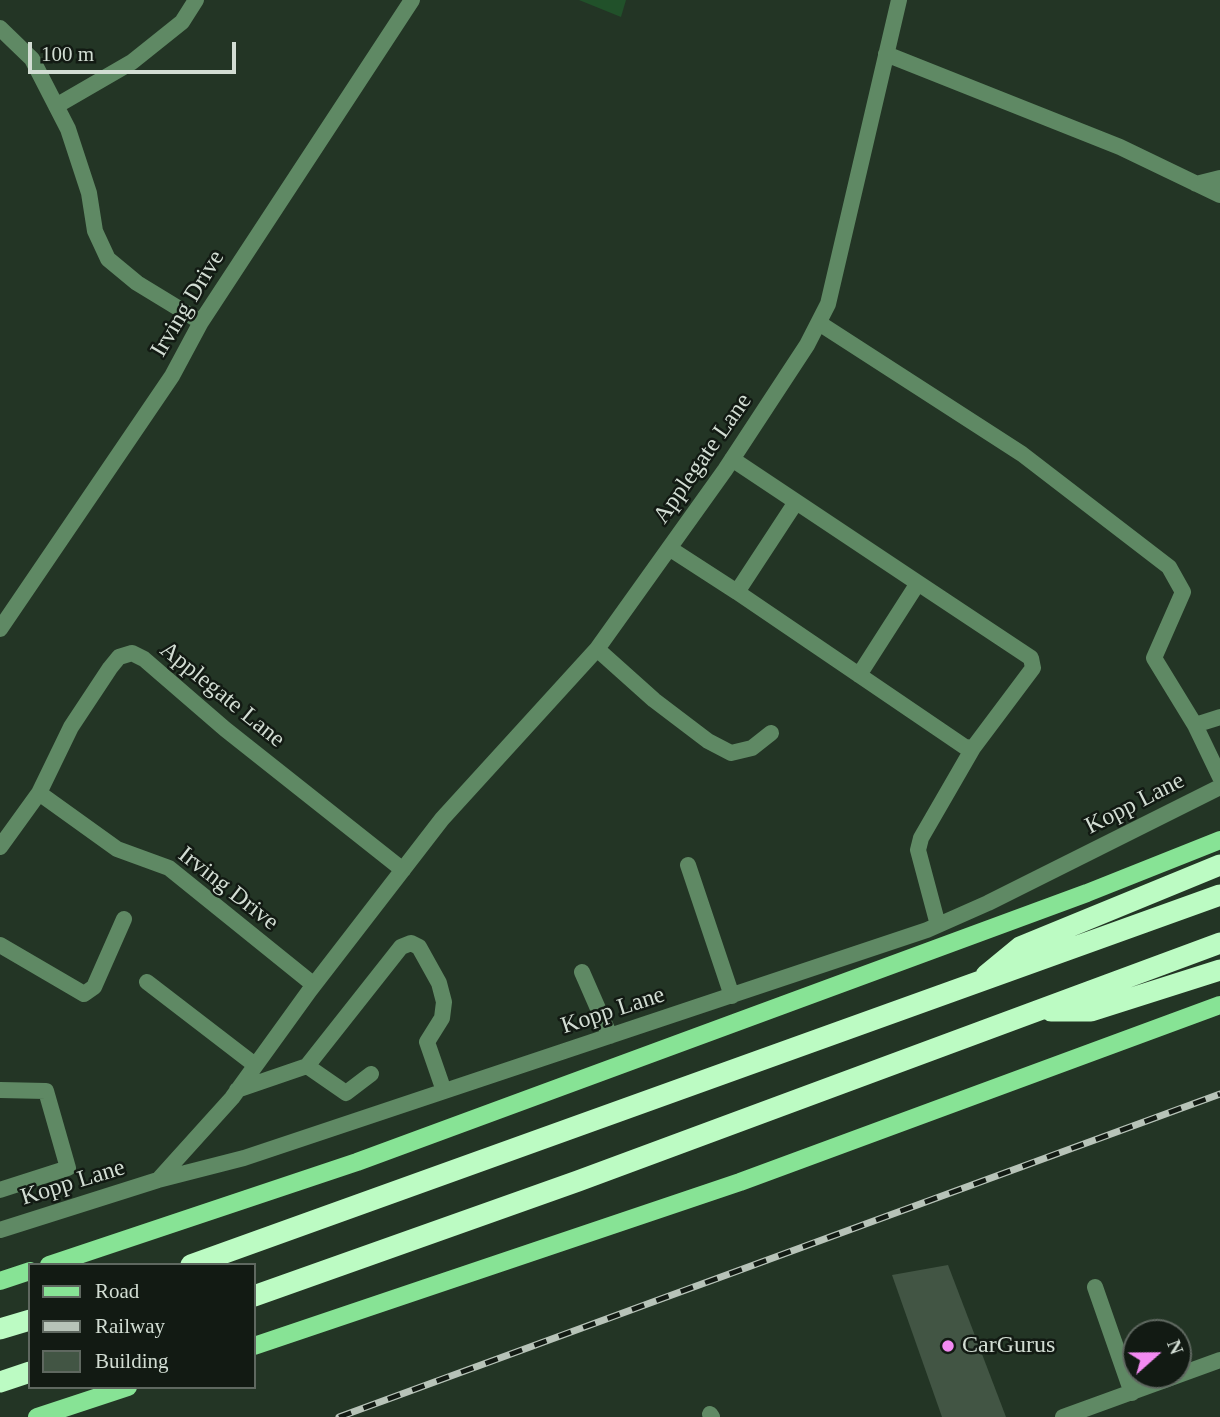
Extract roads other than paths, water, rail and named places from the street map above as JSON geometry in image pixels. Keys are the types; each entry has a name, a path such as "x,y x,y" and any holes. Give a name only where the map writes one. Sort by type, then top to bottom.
{"highway":[{"path":"973,985 1020,947 1220,865"},
{"path":"197,1263 1220,895"},
{"path":"256,1295 1220,943"},
{"path":"1038,1011 1091,1011 1220,970"},
{"path":"0,1329 28,1321"},
{"path":"0,1382 28,1373"}],"main road":[{"path":"55,1263 357,1162 1087,893 1220,840"},
{"path":"256,1345 740,1182 1220,1005"},
{"path":"0,1281 28,1272"},
{"path":"37,1417 122,1389"}],"street":[{"path":"57,106 131,62 182,22 196,0"},
{"name":"Irving Drive","path":"0,629 172,376 201,322 412,0"},
{"name":"Applegate Lane","path":"158,1180 237,1090 442,819 597,649 732,459 819,323 828,304 899,0"},
{"path":"0,28 32,59 68,129 89,192 94,231 108,259 136,284 201,322"},
{"path":"886,54 1120,147 1220,195"},
{"path":"1196,184 1220,178"},
{"path":"819,323 1023,454 1169,567 1184,592 1154,657 1195,725 1220,777"},
{"path":"732,459 1031,659 1033,667 973,748 921,838 918,850 938,925"},
{"path":"737,592 796,502"},
{"path":"669,548 965,747 973,748"},
{"path":"859,675 918,583"},
{"path":"597,649 654,700 708,741 730,753 752,748 771,733"},
{"name":"Applegate Lane","path":"0,847 39,793 71,727 110,668 119,657 132,653 403,870"},
{"path":"1195,725 1220,717"},
{"name":"Kopp Lane","path":"2,1223 244,1158 938,925 988,903 1220,787"},
{"name":"Irving Drive","path":"39,793 117,849 169,868 314,985"},
{"path":"688,865 732,996"},
{"path":"0,945 84,994 94,987 124,919"},
{"path":"237,1090 307,1066 401,947 411,943 419,947 439,983 444,1002 442,1018 427,1042 444,1091"},
{"path":"582,972 610,1036"},
{"path":"147,982 255,1065"},
{"path":"307,1066 346,1093 352,1121"},
{"path":"346,1093 371,1074"},
{"path":"0,1090 46,1091 68,1168 0,1190"},
{"path":"1095,1287 1132,1392"},
{"path":"1063,1417 1220,1360"}],"railway":[{"path":"339,1417 1220,1094"}],"place":[{"name":"CarGurus","path":"948,1346"}]}
